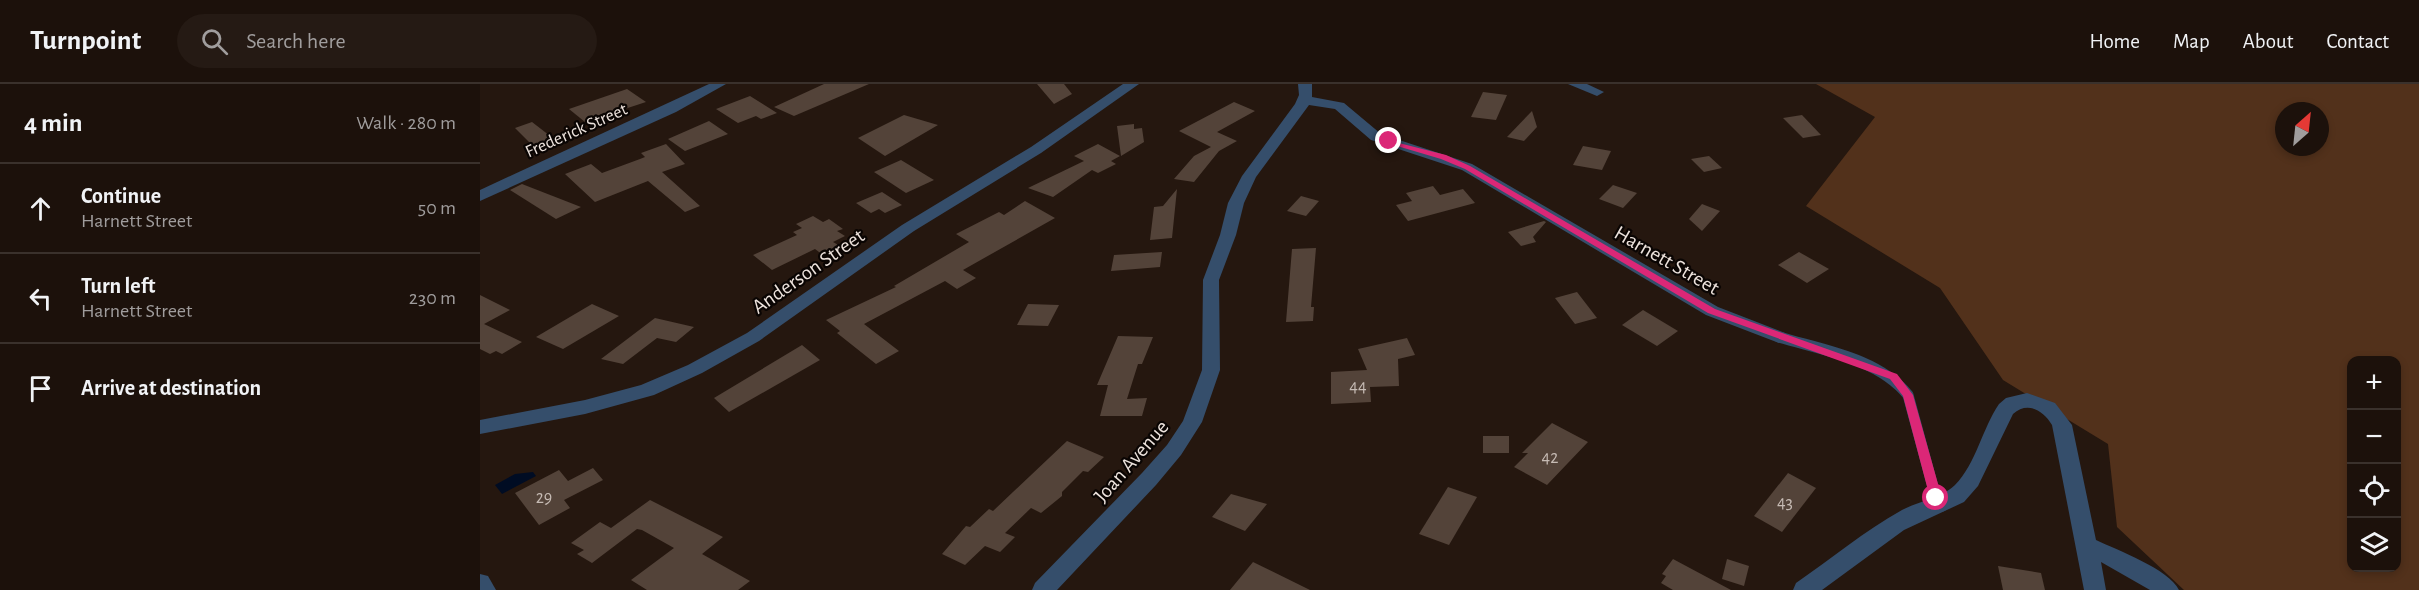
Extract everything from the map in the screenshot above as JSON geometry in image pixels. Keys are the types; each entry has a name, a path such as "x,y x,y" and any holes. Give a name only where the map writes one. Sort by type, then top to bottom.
{"street":[{"name":"Frederick Street","path":"480,196 671,109 719,84"},
{"name":"Anderson Street","path":"480,427 614,399 659,385 695,369 753,337 908,228 1022,159 1132,84"},
{"path":"1575,84 1597,92"},
{"name":"Harnett Street","path":"1302,98 1339,106 1368,133 1376,137 1443,157 1467,167 1712,311 1779,337"},
{"name":"Joan Avenue","path":"1043,590 1149,479 1174,450 1192,422 1204,395 1212,364 1209,306 1211,280 1228,235 1236,203 1249,176 1302,98"},
{"path":"1804,590 1913,514 1942,506 1961,491 1974,476 2007,407 2019,400 2036,402 2051,410 2062,425 2095,590"},
{"path":"2088,546 2132,567 2168,590"},
{"path":"480,583 485,590"}],"lane":[{"name":"Harnett Street","path":"1779,337 1876,369 1900,382 1908,395 1936,498 1942,506"}],"shaded area":[{"path":"1816,84 2419,84 2419,590 2184,590 2117,527 2108,444 2003,380 1940,288 1806,206 1875,117"}],"water":[{"path":"533,472 536,476 502,494 495,485 515,474"}],"building":[{"path":"824,84 869,84 794,116 774,107"},
{"path":"1037,84 1064,84 1072,94 1054,104"},
{"path":"627,89 646,102 585,122 569,109"},
{"path":"1483,92 1507,95 1496,120 1471,117"},
{"path":"750,96 777,113 761,119 756,116 738,123 716,109"},
{"path":"1234,102 1255,111 1217,132 1237,141 1219,151 1194,182 1174,179 1194,156 1211,147 1179,131"},
{"path":"1532,111 1537,127 1524,141 1507,137"},
{"path":"904,115 938,125 885,156 858,138"},
{"path":"1802,115 1821,135 1803,138 1783,118"},
{"path":"709,121 728,134 685,151 668,139"},
{"path":"532,122 554,139 534,147 515,128"},
{"path":"1134,124 1134,129 1142,128 1144,142 1121,156 1117,126"},
{"path":"666,144 685,164 662,172 700,206 685,212 648,181 595,202 565,174 591,164 602,173 645,157 641,153"},
{"path":"1098,144 1120,156 1111,161 1116,164 1098,173 1092,170 1053,197 1028,188 1084,161 1074,156"},
{"path":"1583,146 1611,151 1602,170 1573,165"},
{"path":"1709,156 1722,168 1704,172 1691,159"},
{"path":"901,160 934,180 906,193 874,172"},
{"path":"522,184 581,207 556,219 510,190"},
{"path":"1613,185 1637,193 1623,208 1599,199"},
{"path":"1433,186 1440,195 1463,189 1475,203 1408,221 1396,205 1412,201 1406,193"},
{"path":"1177,189 1172,238 1150,240 1154,207 1163,206"},
{"path":"882,192 902,205 885,213 879,209 871,213 856,203"},
{"path":"1301,196 1319,201 1306,216 1287,211"},
{"path":"1025,201 1055,218 963,270 976,278 957,289 945,281 864,324 899,351 876,364 837,333 840,331 826,320 896,287 894,286 969,242 956,234 999,212 1004,215"},
{"path":"1702,204 1720,211 1702,231 1689,219"},
{"path":"813,216 823,222 829,219 843,229 837,231 845,236 833,242 840,246 823,255 815,249 772,270 753,255 797,235 793,232 802,228 796,224"},
{"path":"1546,222 1533,237 1536,242 1521,246 1508,232"},
{"path":"1316,248 1311,307 1314,307 1313,321 1286,322 1292,249"},
{"path":"1162,252 1160,267 1111,271 1114,255"},
{"path":"1799,252 1829,269 1807,283 1778,265"},
{"path":"1577,292 1597,318 1575,324 1555,298"},
{"path":"480,295 510,310 484,324 522,342 502,354 496,351 490,354 480,349"},
{"path":"592,304 619,316 563,349 536,337"},
{"path":"1028,304 1059,305 1048,326 1017,325"},
{"path":"1643,310 1678,331 1657,346 1622,325"},
{"path":"655,318 694,327 676,342 657,338 623,364 601,359"},
{"path":"1118,336 1153,337 1142,364 1138,364 1127,399 1147,398 1142,416 1100,416 1108,385 1097,385"},
{"path":"1407,338 1415,355 1398,359 1399,386 1370,387 1371,402 1331,404 1331,372 1367,370 1358,349"},
{"path":"802,345 820,360 729,412 714,398"},
{"path":"1552,423 1588,442 1547,485 1514,467 1528,453 1522,453"},
{"path":"1483,436 1509,436 1509,453 1483,453"},
{"path":"1067,441 1104,457 1088,472 1083,471 1062,492 1062,496 1041,513 1031,508 1005,533 1015,537 1000,552 985,546 965,565 942,554 966,526 970,527 989,509 993,511"},
{"path":"593,468 603,480 564,500 570,508 539,525 515,493 559,470 568,481"},
{"path":"1788,473 1816,488 1782,532 1754,516"},
{"path":"1448,487 1477,497 1449,545 1419,534"},
{"path":"1231,494 1267,504 1245,531 1212,517"},
{"path":"650,500 723,537 702,554 750,581 738,590 647,590 631,580 674,548 637,529 592,563 577,554 584,550 571,543 600,522 611,528"},
{"path":"1673,559 1731,590 1673,590 1661,583 1666,576 1662,574"},
{"path":"1727,559 1749,566 1744,586 1722,579"},
{"path":"1253,562 1310,590 1230,590"},
{"path":"1998,566 2041,573 2045,590 2003,590"}],"route":[{"path":"1389,141 1454,160 1712,311 1894,377 1908,395 1919,443 1936,498"}]}
